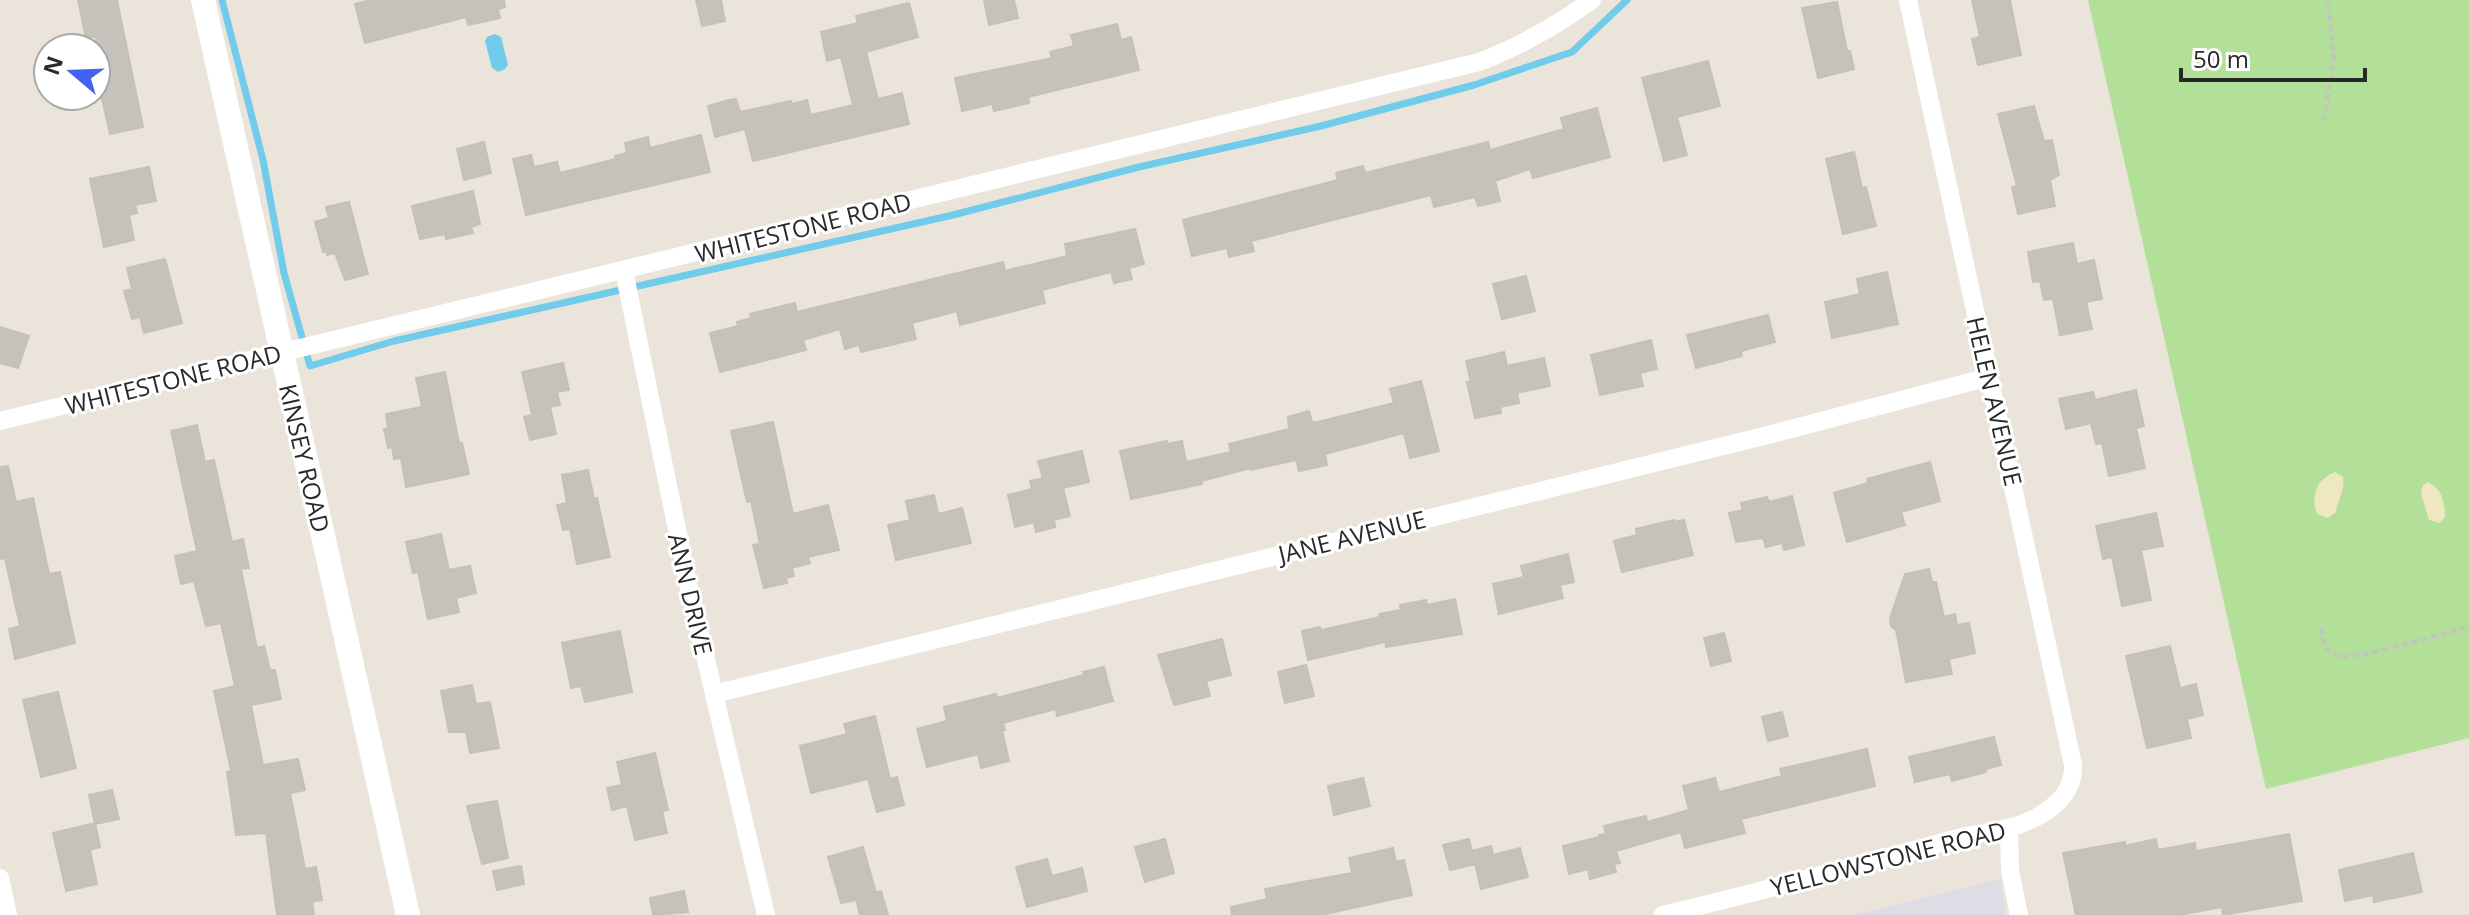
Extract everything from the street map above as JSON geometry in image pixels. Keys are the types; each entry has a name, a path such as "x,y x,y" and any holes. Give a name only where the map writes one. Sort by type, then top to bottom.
{"street":[{"name":"KINSEY ROAD","path":"203,0 408,915"},
{"name":"WHITESTONE ROAD","path":"0,421 1479,62 1517,47 1558,25 1592,0"},
{"name":"HELEN AVENUE","path":"1908,0 2073,765 2069,787 2061,800"},
{"name":"ANN DRIVE","path":"624,271 661,455 766,915"},
{"name":"JANE AVENUE","path":"714,694 1768,435 1989,377"},
{"name":"YELLOWSTONE ROAD","path":"1663,915 1973,834 2009,828 2035,818 2061,800"},
{"path":"2009,828 2010,871 2019,915"},
{"path":"0,878 8,915"}],"path":[{"path":"2324,120 2334,58 2328,0"},
{"path":"2321,628 2326,648 2337,657 2363,655 2466,628"}],"shaded area":[{"path":"2001,879 2006,915 1853,915"}],"green space":[{"path":"2088,0 2469,0 2469,738 2266,789"}],"sand":[{"path":"2335,472 2343,477 2343,487 2336,512 2328,518 2317,514 2314,501 2320,484"},
{"path":"2428,482 2437,488 2443,501 2445,517 2440,523 2429,520 2421,493 2423,485"}],"water":[{"path":"495,34 501,37 508,65 498,72 492,68 485,41"}],"building":[{"path":"78,0 117,0 143,127 110,134 105,112 112,112 112,32 85,32"},
{"path":"371,0 504,0 505,7 498,9 500,18 468,25 466,17 365,43 355,4"},
{"path":"696,0 721,0 725,21 702,26"},
{"path":"984,0 1014,0 1018,18 989,25"},
{"path":"1972,0 2010,0 2021,55 1978,65 1972,39 1980,37"},
{"path":"1837,2 1854,69 1818,78 1802,8"},
{"path":"909,3 918,37 866,52 878,99 902,93 909,124 753,161 745,129 715,137 708,106 729,100 736,99 740,112 807,100 811,115 853,105 841,57 827,61 821,32 858,23 856,16"},
{"path":"1117,24 1121,40 1131,37 1139,70 1028,97 1029,103 994,111 992,104 962,111 955,78 1052,58 1050,52 1074,46 1071,35"},
{"path":"1708,61 1720,106 1677,117 1687,155 1664,161 1642,78"},
{"path":"2034,106 2044,141 2052,140 2059,175 2050,180 2055,206 2018,214 2012,187 2017,186 1998,114"},
{"path":"1597,108 1610,157 1533,178 1530,169 1495,181 1500,201 1478,206 1475,197 1434,207 1431,195 1251,241 1254,251 1229,257 1227,248 1192,256 1183,220 1338,180 1336,173 1363,166 1365,173 1488,142 1490,150 1564,129 1561,118"},
{"path":"701,135 710,172 526,215 513,159 531,155 534,167 557,162 560,173 616,159 615,156 627,153 625,143 648,137 650,148"},
{"path":"484,142 491,173 464,180 457,149"},
{"path":"1854,152 1862,188 1866,187 1876,226 1843,234 1826,159"},
{"path":"149,167 156,201 135,205 137,213 129,215 134,240 104,247 90,179"},
{"path":"473,191 480,224 471,227 473,233 446,239 445,234 420,239 412,206"},
{"path":"349,202 368,274 345,280 335,253 327,255 326,251 323,252 315,222 329,218 326,207"},
{"path":"1135,229 1144,264 1129,268 1132,279 1114,283 1111,272 1042,290 1045,303 960,325 957,311 912,323 916,339 861,352 859,345 845,349 840,329 803,340 806,350 720,372 710,333 738,326 737,322 751,318 750,314 795,303 797,312 1003,262 1005,271 1067,256 1065,244"},
{"path":"2073,243 2077,264 2094,260 2102,299 2086,302 2092,329 2060,335 2053,299 2044,300 2040,281 2033,282 2028,252"},
{"path":"165,259 182,323 144,333 140,317 132,319 124,291 132,289 127,268"},
{"path":"1887,272 1898,324 1832,338 1825,302 1860,294 1857,279"},
{"path":"1526,276 1535,311 1502,319 1493,284"},
{"path":"1768,315 1775,342 1741,351 1742,356 1696,368 1687,335"},
{"path":"0,327 29,336 18,368 0,363"},
{"path":"1651,340 1657,369 1640,373 1643,386 1600,395 1591,355"},
{"path":"1504,352 1507,366 1544,358 1550,386 1517,393 1519,403 1500,407 1501,413 1475,418 1466,361"},
{"path":"563,363 569,390 557,392 560,405 550,407 556,434 530,440 524,417 532,415 522,372"},
{"path":"445,372 459,443 462,443 469,474 406,487 401,458 394,459 392,447 388,448 384,429 388,428 386,414 422,407 416,378"},
{"path":"1421,381 1439,451 1410,458 1404,433 1325,454 1327,465 1299,471 1296,460 1251,468 1201,481 1202,484 1131,499 1120,451 1182,441 1186,462 1231,452 1229,444 1289,429 1288,417 1309,411 1312,422 1318,422 1394,403 1390,389"},
{"path":"2136,390 2144,426 2136,428 2145,468 2109,476 2102,443 2096,444 2091,423 2066,429 2059,399 2093,392 2095,400"},
{"path":"773,422 793,514 828,505 839,550 808,557 810,563 792,568 794,576 786,578 787,583 764,588 753,545 760,544 751,501 747,502 731,431"},
{"path":"197,425 205,462 214,460 232,542 243,539 249,568 241,569 257,648 264,646 270,670 275,670 281,699 251,705 263,765 298,759 305,790 290,793 305,869 316,867 322,900 312,902 314,915 277,915 266,833 236,835 227,772 231,771 214,691 235,686 221,623 206,626 194,581 181,584 175,556 197,551 171,431"},
{"path":"1082,451 1089,482 1063,488 1070,516 1054,520 1055,527 1036,532 1034,522 1015,527 1008,495 1032,489 1030,481 1043,478 1038,461"},
{"path":"1930,462 1940,501 1901,512 1905,525 1847,542 1834,493 1868,483 1867,479"},
{"path":"8,466 16,502 33,498 49,574 60,572 75,643 15,659 9,629 20,626 5,558 0,559 0,467"},
{"path":"588,470 610,557 577,564 570,529 563,530 557,505 567,503 562,475"},
{"path":"934,495 938,514 962,508 971,543 896,560 888,525 910,520 906,501"},
{"path":"1792,496 1804,545 1784,550 1782,543 1766,547 1763,538 1736,542 1729,513 1743,510 1741,503 1767,497 1769,502"},
{"path":"2156,513 2163,546 2141,550 2151,600 2122,606 2112,557 2103,559 2096,526"},
{"path":"1684,520 1693,555 1622,572 1614,541 1637,535 1636,529"},
{"path":"441,534 449,570 470,566 476,593 456,598 459,612 428,619 418,572 413,573 406,542"},
{"path":"1568,554 1574,582 1560,585 1563,598 1499,614 1493,584 1524,577 1521,566"},
{"path":"1929,569 1932,582 1936,582 1944,617 1955,614 1957,625 1969,623 1975,653 1949,659 1952,674 1906,682 1896,630 1891,626 1890,618 1905,574"},
{"path":"1455,599 1462,634 1386,647 1385,642 1308,660 1302,631 1380,617 1379,614 1401,610 1400,605 1426,600 1427,605"},
{"path":"620,631 632,692 585,702 581,686 571,688 562,643"},
{"path":"1724,633 1731,661 1711,666 1704,638"},
{"path":"1222,639 1231,675 1206,681 1210,696 1174,705 1158,655"},
{"path":"2170,646 2180,688 2196,684 2203,715 2187,719 2191,738 2147,748 2126,656"},
{"path":"1306,665 1314,696 1285,703 1278,672"},
{"path":"1104,667 1113,701 1057,716 1056,709 1003,723 1009,761 981,768 978,754 927,767 917,729 947,721 944,707 996,694 997,698"},
{"path":"472,685 476,704 490,702 499,748 470,753 466,732 449,732 441,691"},
{"path":"58,692 76,768 41,777 23,700"},
{"path":"1782,712 1788,736 1768,741 1762,717"},
{"path":"875,716 890,779 897,777 904,805 877,812 868,779 811,793 800,746 847,734 844,724"},
{"path":"1994,737 2001,765 1952,781 1950,774 1915,782 1909,757"},
{"path":"1867,749 1875,786 1741,819 1745,833 1685,848 1681,832 1616,851 1620,863 1614,864 1616,872 1590,879 1588,869 1569,874 1563,846 1606,834 1604,826 1646,816 1647,822 1689,810 1683,786 1715,778 1719,792 1782,776 1780,769"},
{"path":"655,753 668,810 662,811 667,833 635,840 627,806 612,810 607,788 622,785 617,762"},
{"path":"1363,778 1370,806 1334,815 1328,786"},
{"path":"112,790 119,819 95,824 89,795"},
{"path":"497,801 508,858 482,864 467,806"},
{"path":"95,823 100,847 90,850 97,884 66,891 53,833"},
{"path":"2289,834 2302,901 2223,915 2222,907 2179,915 2076,915 2063,853 2156,839 2158,850 2195,843 2196,851"},
{"path":"1165,839 1174,873 1145,882 1135,847"},
{"path":"1469,839 1475,864 1450,870 1443,845"},
{"path":"1491,846 1493,855 1520,848 1528,877 1481,889 1472,851"},
{"path":"863,847 876,893 881,891 888,915 860,915 856,900 841,903 828,857"},
{"path":"1393,848 1396,862 1404,860 1412,895 1321,915 1232,915 1231,907 1267,899 1265,889 1352,873 1349,858"},
{"path":"2413,853 2422,892 2374,902 2373,895 2345,901 2339,870"},
{"path":"1047,859 1052,876 1082,868 1087,891 1027,907 1016,867"},
{"path":"521,866 524,884 497,890 493,871"},
{"path":"684,891 688,912 653,915 650,898"}],"waterway":[{"path":"222,0 263,160 284,273 310,366 394,341 953,215 1139,167 1321,126 1474,85 1572,52 1627,0"}]}
